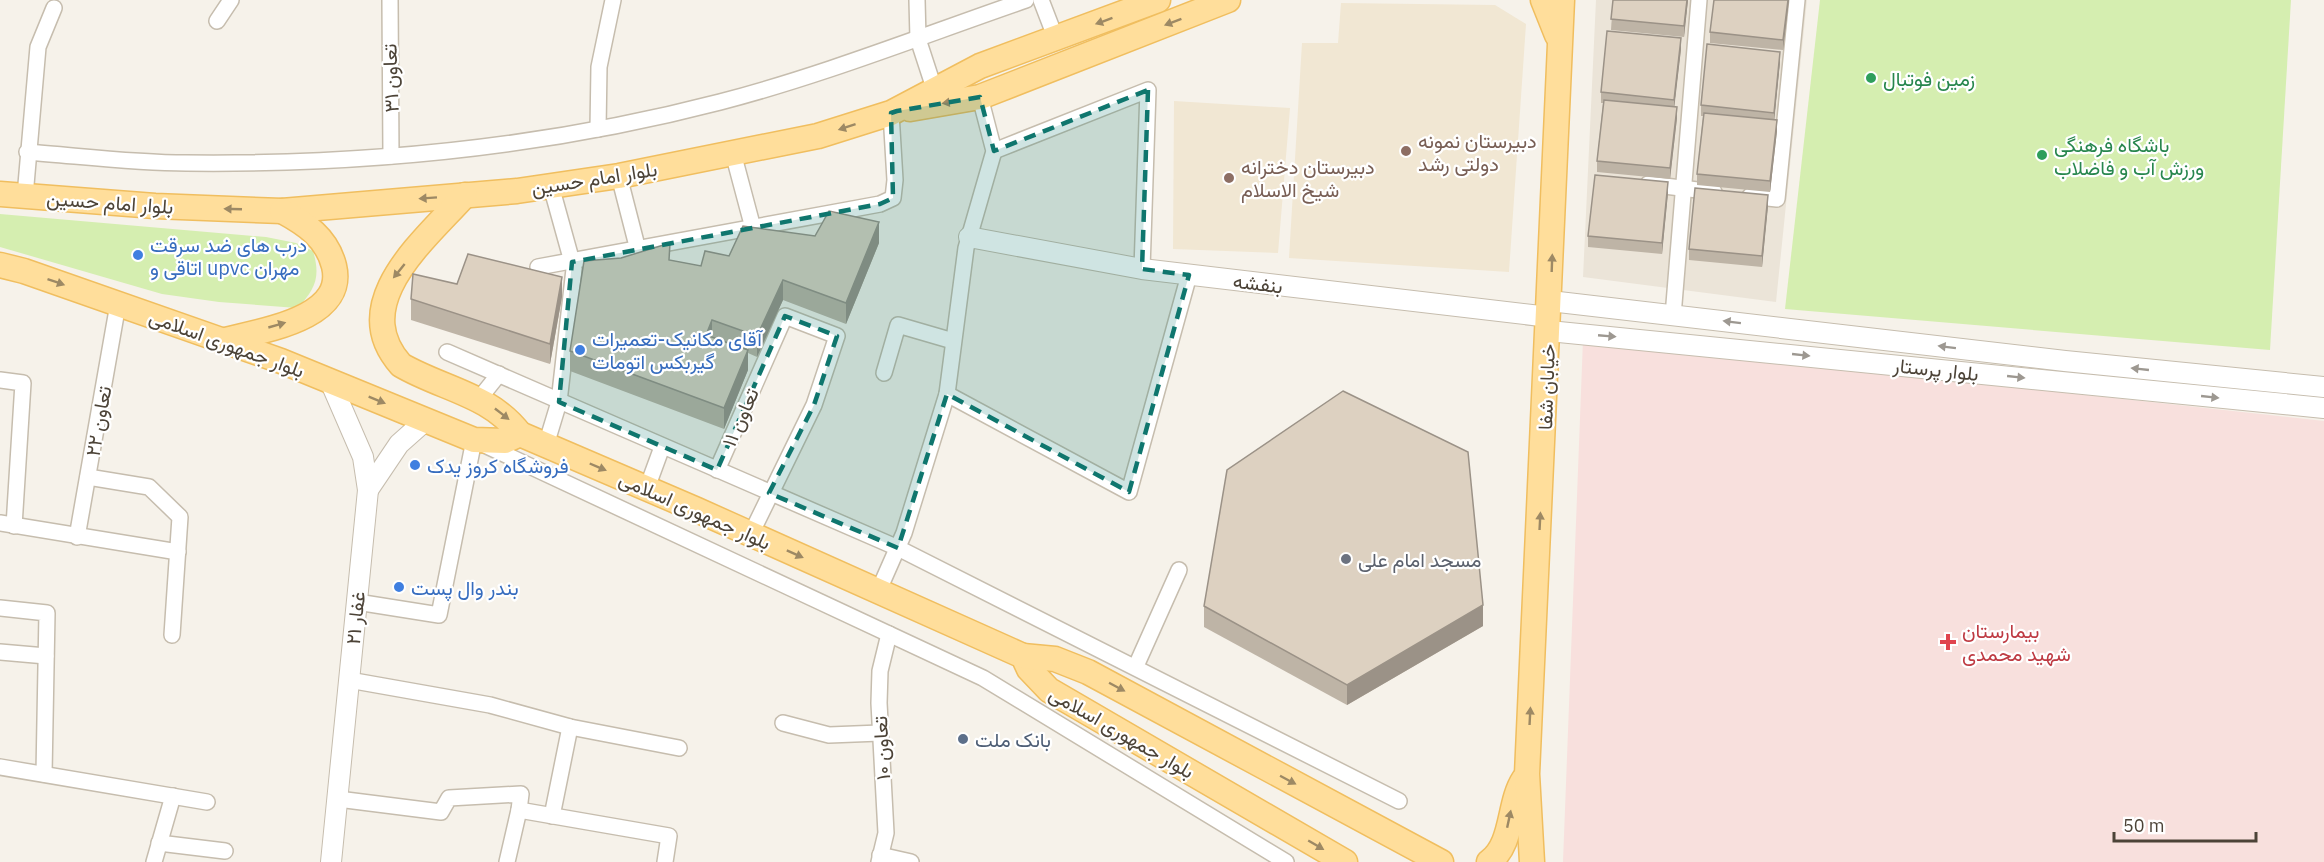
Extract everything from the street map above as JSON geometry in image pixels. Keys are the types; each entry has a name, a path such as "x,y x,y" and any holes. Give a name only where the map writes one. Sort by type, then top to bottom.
{"main road":[{"path":"894,112 980,98 1228,0"},
{"path":"1543,0 1560,43"},
{"name":"خیابان شفا","path":"1527,774 1562,0"},
{"name":"بلوار امام حسین","path":"0,194 155,206 282,211 465,195 619,176 819,136 894,112 934,88 980,66 1150,2"},
{"path":"465,195 394,276 387,291 382,314 387,345 401,365 479,399 501,412 520,434"},
{"path":"221,341 305,317 322,305 333,291 336,273 329,250 319,236 282,211"},
{"name":"بلوار جمهوری اسلامی","path":"0,265 281,361 474,440 506,441 520,434 751,534 1023,656 1029,669 1049,690 1345,862"},
{"path":"1023,656 1055,659 1088,672 1441,862"},
{"path":"1489,862 1500,849 1515,795 1527,774"},
{"path":"1527,774 1532,862"}],"street":[{"path":"217,21 231,0"},
{"name":"تعاون ۳۱","path":"390,0 392,156"},
{"path":"598,129 599,67 613,0"},
{"path":"917,0 918,39 934,88"},
{"path":"27,152 183,164 272,163 392,156 543,138 598,129 719,103 828,71 1026,0"},
{"path":"1041,0 1056,39"},
{"path":"1673,316 1683,188 1683,117 1695,45 1699,0"},
{"path":"1628,182 1777,200 1779,127 1786,55 1797,0"},
{"path":"25,196 27,152 38,47 54,8"},
{"path":"994,151 1148,90 1142,269"},
{"path":"878,592 898,548 947,394 969,237 994,151 980,98"},
{"path":"538,267 880,204 893,198 894,112"},
{"path":"1683,117 1710,120"},
{"path":"733,153 753,228"},
{"path":"619,176 638,250"},
{"path":"546,445 560,402 574,268 551,186"},
{"name":"بنفشه","path":"969,237 1142,269 1549,316"},
{"path":"947,394 1129,492 1189,275"},
{"name":"تعاون ۲۲","path":"76,537 118,304"},
{"name":"تعاون ۱۱","path":"717,470 785,316 837,336 814,405 769,492"},
{"name":"بلوار پرستار","path":"1549,316 1673,316 2065,361 2324,387"},
{"name":"بلوار پرستار","path":"1549,316 2062,381 2324,408"},
{"path":"884,373 898,325 953,341"},
{"path":"447,352 898,548 1136,666 1399,801"},
{"path":"2062,381 2065,361"},
{"path":"479,399 500,374"},
{"path":"0,380 23,383 7,524 178,552"},
{"name":"غفار ۲۱","path":"330,381 363,457 368,490 331,862"},
{"path":"368,490 399,444 426,420"},
{"path":"357,602 439,615 474,440 983,678 1265,856 1286,862"},
{"path":"647,488 663,447"},
{"path":"88,477 149,487 180,517 172,635"},
{"path":"751,534 769,492"},
{"path":"1136,666 1179,570"},
{"path":"0,608 47,613 44,774"},
{"name":"تعاون ۱۰","path":"879,859 886,833 880,733 880,671 889,634"},
{"path":"1088,672 1100,648"},
{"path":"0,652 46,656"},
{"path":"349,680 490,705 570,727 679,748"},
{"path":"783,723 829,735 880,733"},
{"path":"552,816 570,727"},
{"path":"0,767 207,802"},
{"path":"338,799 441,812 449,798 520,794 519,810 507,862"},
{"path":"154,862 173,796"},
{"path":"519,810 669,837 664,862"},
{"path":"159,843 225,851"},
{"path":"879,859 911,862"}],"highlighted area":[{"path":"1148,90 1142,269 1189,275 1129,492 947,394 898,548 769,493 814,405 837,336 785,316 717,470 559,402 572,262 880,204 893,198 891,113 897,111 980,97 994,151"}],"shaded area":[{"path":"1596,0 1807,0 1776,302 1583,277"},
{"name":"دبیرستان نمونه دولتی رشد","path":"1341,3 1495,5 1526,24 1509,272 1289,258 1302,43 1338,43"},
{"name":"دبیرستان دخترانه شیخ الاسلام","path":"1174,101 1290,108 1278,253 1173,249"},
{"name":"بیمارستان شهید محمدی","path":"1583,340 2324,421 2324,862 1563,862"}],"green space":[{"name":"باشگاه فرهنگی ورزش آب و فاضلاب","path":"1820,0 2291,0 2270,350 1785,309"},
{"path":"0,214 266,237 296,243 313,251 316,268 315,282 297,308 219,302 162,294 0,247"}],"building":[{"path":"1613,0 1687,0 1684,26 1611,19"},
{"path":"1714,0 1788,0 1783,40 1710,32"},
{"path":"1607,31 1681,38 1674,100 1601,92"},
{"path":"1707,44 1780,52 1774,113 1701,105"},
{"path":"1604,100 1677,107 1670,168 1597,161"},
{"path":"1704,113 1777,120 1770,181 1697,174"},
{"path":"1595,175 1668,182 1662,243 1588,236"},
{"path":"1695,188 1768,195 1762,256 1689,249"},
{"path":"829,211 879,222 846,303 783,280 757,336 712,320 706,335 748,350 724,408 570,351 584,261 621,258 670,243 669,260 701,266 705,251 729,256 743,226 815,236"},
{"path":"468,254 562,277 550,344 411,299 413,274 457,284"},
{"name":"مسجد امام علی","path":"1343,391 1468,452 1483,605 1347,685 1204,606 1227,470"}],"place":[{"name":"زمین فوتبال","path":"1871,78"},
{"name":"دبیرستان نمونه دولتی رشد","path":"1406,151"},
{"name":"باشگاه فرهنگی ورزش آب و فاضلاب","path":"2042,155"},
{"name":"دبیرستان دخترانه شیخ الاسلام","path":"1229,178"},
{"name":"درب های ضد سرقت اتاقی و upvc مهران","path":"138,255"},
{"name":"آقای مکانیک-تعمیرات گیربکس اتومات","path":"580,350"},
{"name":"فروشگاه کروز یدک","path":"415,465"},
{"name":"مسجد امام علی","path":"1346,559"},
{"name":"بندر وال پست","path":"399,587"},
{"name":"بیمارستان شهید محمدی","path":"1948,642"},
{"name":"بانک ملت","path":"963,739"}]}
